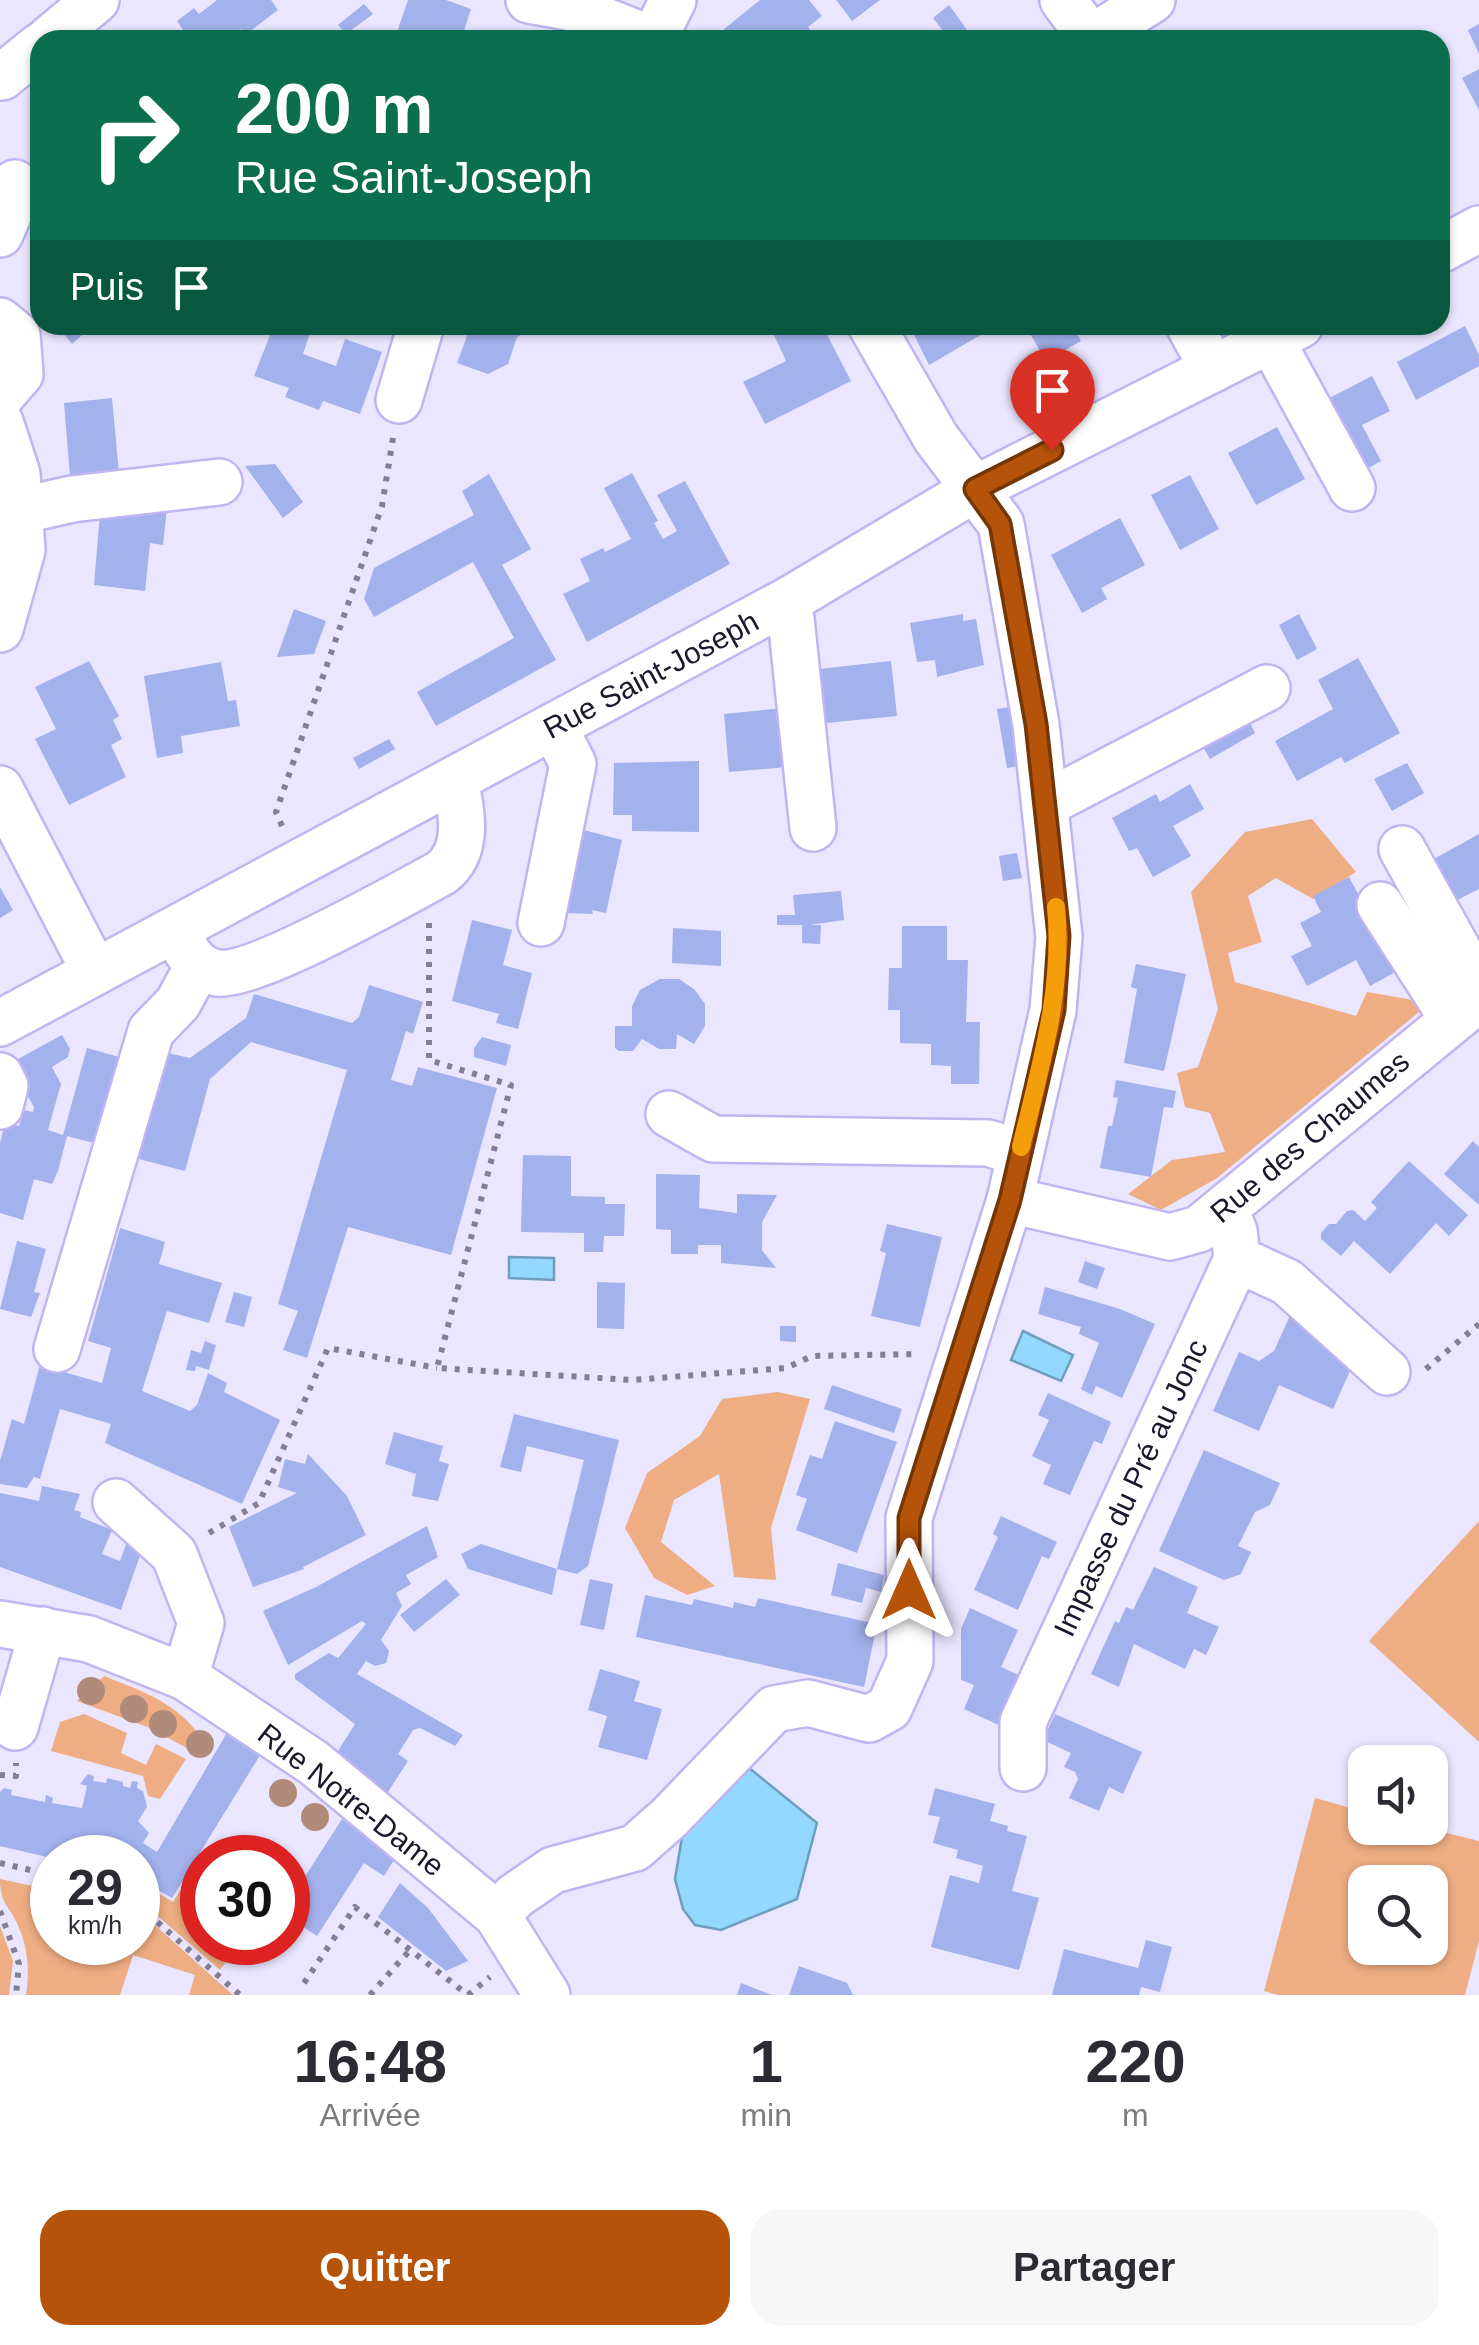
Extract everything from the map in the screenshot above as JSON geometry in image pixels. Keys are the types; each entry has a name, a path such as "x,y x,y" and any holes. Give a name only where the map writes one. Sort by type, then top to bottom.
{"street":[{"path":"658,30 672,0"},
{"path":"1063,0 1084,30"},
{"path":"1104,30 1152,0"},
{"path":"530,11 573,8 628,30"},
{"path":"68,30 97,16"},
{"path":"0,74 2,77 30,54"},
{"path":"0,234 10,211 15,183"},
{"path":"0,321 17,335 20,374 0,398"},
{"path":"400,400 418,335"},
{"path":"497,1914 515,1896 553,1870 635,1848 670,1818 774,1709 808,1703 869,1719 890,1708 910,1661 909,1518 1010,1200 1054,1010 1059,936 1047,803 1000,524 936,438 877,335"},
{"path":"1225,335 1251,342 1352,488"},
{"name":"Rue Saint-Joseph","path":"0,1023 95,972 186,948 296,865 789,600 975,489 1251,342"},
{"path":"0,422 17,474 22,550 0,629"},
{"path":"19,511 72,499 219,482"},
{"path":"789,600 813,828"},
{"path":"1047,803 1266,688"},
{"path":"541,923 573,764 554,727"},
{"path":"186,948 217,973 238,971 274,959 450,866 460,840 462,810 455,780"},
{"path":"0,789 95,972"},
{"path":"1402,850 1470,1002"},
{"path":"1380,905 1470,1002"},
{"path":"57,1350 151,1031 178,1003 186,948"},
{"name":"Rue des Chaumes","path":"1010,1200 1170,1237 1198,1229 1470,1002"},
{"path":"0,1076 6,1086 0,1106"},
{"path":"669,1114 712,1139 988,1143 1020,1153"},
{"path":"1225,1210 1234,1232 1237,1259 1287,1282 1387,1372"},
{"name":"Impasse du Pré au Jonc","path":"1023,1768 1024,1722 1237,1259"},
{"path":"116,1502 174,1554 201,1623 185,1676"},
{"path":"16,1727 22,1627"},
{"name":"Rue Notre-Dame","path":"22,1627 88,1639 185,1676 314,1763 497,1914 548,1995"}],"path":[{"path":"296,865 276,812 382,506 400,400"},
{"path":"429,879 428,1060 511,1085 437,1368"},
{"path":"1387,1372 1404,1387 1479,1324"},
{"path":"174,1554 260,1504 328,1348 437,1368 632,1380 786,1368 812,1356 937,1353 959,1362"},
{"path":"0,1863 30,1870"},
{"path":"304,1983 355,1906 468,1995"},
{"path":"0,1912 20,1964 16,1995"},
{"path":"160,1924 240,1995"},
{"path":"370,1995 410,1950"}],"shaded area":[{"path":"1312,819 1356,872 1313,899 1276,878 1248,896 1262,942 1228,953 1235,982 1356,1016 1367,992 1430,1003 1217,1178 1161,1210 1128,1194 1172,1160 1225,1152 1210,1113 1185,1107 1177,1073 1198,1067 1218,1009 1191,892 1245,832"},
{"path":"778,1392 810,1399 771,1528 776,1580 734,1577 719,1474 674,1500 661,1542 715,1586 687,1595 654,1578 625,1528 647,1473 700,1436 722,1399"},
{"path":"1479,1521 1479,1742 1369,1641"},
{"path":"104,1676 178,1712 198,1733 190,1750 150,1728 77,1701"},
{"path":"84,1714 127,1733 121,1753 146,1765 156,1744 186,1759 160,1799 148,1796 143,1776 51,1751 60,1722"},
{"path":"1315,1798 1348,1807 1348,1845 1448,1845 1448,1833 1479,1841 1479,1941 1465,1995 1278,1995 1264,1991"},
{"path":"0,1879 30,1885 30,1965 130,1965 120,1995 26,1995 26,1950"},
{"path":"180,1891 180,1935 160,1918 160,1894 173,1902"},
{"path":"0,1926 13,1961 9,1995 0,1995"},
{"path":"160,1930 180,1948 180,1965 199,1965 233,1995 189,1995 195,1975 160,1964"}],"water":[{"path":"509,1257 554,1258 554,1280 509,1278"},
{"path":"1023,1331 1073,1355 1061,1381 1011,1360"},
{"path":"743,1763 817,1823 797,1899 721,1930 695,1925 683,1909 675,1879 683,1831"}],"building":[{"path":"217,0 271,0 278,10 252,30 183,30 177,21 194,8 199,14"},
{"path":"408,0 446,0 471,9 464,30 398,30"},
{"path":"760,0 809,0 822,16 808,27 810,30 724,29"},
{"path":"836,0 880,0 852,21"},
{"path":"364,4 373,14 351,30 342,30 338,25"},
{"path":"949,5 967,30 942,30 933,18"},
{"path":"1479,24 1479,54 1468,30"},
{"path":"1479,69 1479,110 1462,78"},
{"path":"1465,326 1479,355 1479,366 1416,400 1397,362"},
{"path":"65,335 82,335 72,344"},
{"path":"270,335 309,335 303,354 336,366 345,339 382,352 360,414 323,401 319,410 285,397 289,388 254,376"},
{"path":"467,335 521,335 508,364 488,374 457,363"},
{"path":"774,335 827,335 851,381 765,424 743,382 786,361"},
{"path":"914,335 981,335 929,365"},
{"path":"1031,335 1078,335 1081,341 1046,361"},
{"path":"1372,376 1390,411 1362,425 1381,461 1354,476 1316,405"},
{"path":"112,398 120,484 71,488 64,403"},
{"path":"1277,427 1305,479 1256,505 1228,453"},
{"path":"275,464 303,502 283,518 245,466"},
{"path":"632,473 658,521 654,523 663,539 677,531 657,495 685,481 730,564 587,642 563,594 590,581 580,559 631,539 604,488"},
{"path":"489,474 531,549 502,565 556,660 436,726 417,692 514,638 473,562 374,617 364,599 374,568 474,515 462,491"},
{"path":"1190,475 1219,529 1180,550 1151,495"},
{"path":"101,502 167,508 163,545 150,543 145,591 94,585"},
{"path":"1120,518 1145,565 1101,588 1107,599 1082,613 1051,555"},
{"path":"294,609 326,621 314,654 277,657"},
{"path":"963,614 963,621 976,619 984,665 937,677 935,660 917,662 910,623"},
{"path":"1299,614 1317,649 1297,660 1279,625"},
{"path":"1358,658 1400,733 1345,763 1341,757 1297,781 1275,741 1333,709 1318,680"},
{"path":"89,661 119,716 113,720 122,739 111,745 126,777 69,805 35,739 56,729 35,687"},
{"path":"891,661 897,716 826,723 819,669"},
{"path":"221,662 228,701 236,700 240,726 181,736 183,753 157,758 144,676"},
{"path":"1015,706 1025,765 1007,768 997,709"},
{"path":"793,707 798,766 729,772 724,714"},
{"path":"1246,716 1255,733 1210,759 1200,742"},
{"path":"389,739 395,749 359,769 353,758"},
{"path":"699,761 699,832 632,831 632,815 613,815 614,763"},
{"path":"1407,763 1424,793 1392,811 1374,779"},
{"path":"1190,784 1204,809 1173,826 1191,856 1153,877 1137,848 1129,851 1112,818 1156,794 1160,802"},
{"path":"580,829 622,840 606,913 567,913"},
{"path":"1479,834 1479,889 1445,906 1423,865"},
{"path":"1017,853 1022,878 1003,881 999,856"},
{"path":"1349,877 1399,970 1370,986 1356,960 1307,986 1291,956 1312,946 1300,923 1321,912 1313,896"},
{"path":"0,887 13,910 0,918"},
{"path":"841,891 844,920 810,925 821,925 820,944 802,943 802,925 777,925 777,915 795,915 793,895"},
{"path":"472,920 512,930 503,965 532,973 518,1029 496,1023 499,1014 452,1001"},
{"path":"902,926 947,926 947,960 968,960 966,1022 980,1022 979,1084 951,1084 951,1066 931,1065 931,1044 900,1043 900,1010 888,1010 889,968 902,968"},
{"path":"673,928 721,931 721,966 672,963"},
{"path":"1136,964 1186,974 1164,1071 1124,1063 1137,989 1131,987"},
{"path":"660,979 679,979 694,989 705,1004 705,1026 694,1044 677,1034 676,1049 659,1049 642,1039 633,1051 619,1051 615,1048 615,1026 632,1026 632,1006 640,990"},
{"path":"369,985 423,1002 413,1034 406,1031 391,1080 412,1086 418,1067 497,1088 451,1255 348,1227 307,1358 283,1350 298,1311 278,1304 347,1070 251,1042 210,1079 185,1171 139,1159 168,1053 190,1058 246,1018 254,994 352,1023 359,1017"},
{"path":"62,1035 70,1049 68,1057 52,1067 61,1084 48,1130 63,1135 87,1048 126,1059 102,1145 67,1136 52,1184 34,1179 23,1220 0,1213 0,1143 5,1123 19,1126 24,1110 33,1112 34,1107 9,1064"},
{"path":"482,1037 511,1045 506,1066 474,1057 474,1048"},
{"path":"1116,1080 1176,1091 1173,1108 1164,1107 1151,1177 1100,1168 1118,1098 1113,1097"},
{"path":"1473,1141 1479,1147 1479,1205 1444,1174"},
{"path":"523,1155 571,1156 571,1196 605,1197 605,1204 625,1204 624,1236 604,1236 603,1252 584,1252 584,1233 521,1232"},
{"path":"1409,1161 1468,1215 1449,1236 1436,1223 1390,1274 1354,1241 1341,1256 1321,1239 1329,1224 1336,1224 1347,1211 1353,1210 1365,1221 1377,1208 1371,1202"},
{"path":"656,1174 700,1175 699,1208 737,1213 737,1194 777,1195 762,1222 762,1250 776,1268 721,1263 721,1245 698,1245 698,1254 671,1254 671,1230 656,1229"},
{"path":"887,1224 942,1237 920,1327 871,1316 886,1253 880,1251"},
{"path":"120,1228 165,1242 159,1264 222,1283 209,1323 167,1311 142,1391 190,1411 197,1405 208,1373 227,1383 224,1392 280,1420 242,1504 105,1443 111,1424 60,1409 40,1479 34,1477 27,1488 0,1484 0,1461 12,1419 24,1424 40,1365 102,1383 111,1348 88,1341"},
{"path":"17,1241 46,1249 34,1292 40,1293 31,1317 0,1309"},
{"path":"1085,1261 1105,1268 1097,1289 1078,1282"},
{"path":"597,1282 625,1283 624,1329 597,1328"},
{"path":"1045,1287 1120,1309 1155,1324 1122,1398 1096,1386 1092,1395 1081,1389 1099,1343 1079,1334 1081,1327 1038,1314"},
{"path":"234,1292 252,1297 244,1327 225,1322"},
{"path":"1293,1309 1353,1364 1333,1409 1279,1385 1259,1431 1213,1411 1239,1352 1259,1361 1274,1351"},
{"path":"780,1326 796,1326 796,1342 780,1341"},
{"path":"205,1341 216,1345 209,1370 196,1366 195,1371 186,1370 191,1350 201,1353"},
{"path":"832,1385 902,1409 894,1433 824,1409"},
{"path":"1048,1393 1111,1422 1102,1444 1094,1441 1070,1495 1043,1484 1051,1465 1032,1456 1049,1420 1038,1415"},
{"path":"514,1414 619,1440 588,1566 577,1574 557,1569 584,1460 527,1446 521,1472 500,1467"},
{"path":"835,1421 897,1442 857,1553 796,1530 807,1499 796,1495 810,1455 822,1459"},
{"path":"394,1432 443,1446 439,1461 449,1464 438,1501 412,1496 416,1474 385,1464"},
{"path":"1204,1450 1280,1483 1270,1505 1255,1512 1238,1546 1251,1552 1241,1574 1224,1580 1159,1551"},
{"path":"308,1454 347,1496 366,1535 304,1569 253,1587 229,1527 297,1493 278,1487 285,1459 305,1464"},
{"path":"42,1486 80,1494 74,1510 81,1512 80,1517 112,1530 102,1554 120,1561 129,1536 144,1544 121,1610 0,1567 0,1493 39,1501"},
{"path":"1001,1516 1057,1542 1049,1559 1042,1556 1018,1610 974,1590 998,1537 993,1534"},
{"path":"427,1526 438,1557 406,1575 411,1584 396,1593 402,1606 381,1640 389,1651 386,1663 375,1666 366,1661 357,1674 463,1735 455,1746 420,1728 413,1730 398,1754 408,1761 386,1795 333,1759 355,1724 295,1679 295,1674 329,1653 338,1658 366,1624 362,1621 288,1665 263,1611 316,1587"},
{"path":"481,1544 557,1569 552,1595 468,1569 461,1554"},
{"path":"838,1563 884,1575 881,1592 866,1588 862,1603 831,1595"},
{"path":"1154,1567 1198,1587 1187,1613 1219,1627 1206,1655 1194,1649 1185,1669 1134,1644 1119,1687 1091,1674 1115,1621 1119,1623 1126,1607 1133,1610"},
{"path":"446,1579 460,1595 414,1632 400,1615"},
{"path":"590,1579 613,1584 604,1630 580,1625"},
{"path":"645,1595 692,1605 694,1599 733,1608 734,1602 755,1607 758,1598 877,1624 864,1687 636,1637"},
{"path":"970,1608 1018,1630 1001,1667 1027,1679 1005,1728 964,1709 974,1685 961,1680 961,1629"},
{"path":"600,1669 640,1681 634,1701 662,1709 647,1760 598,1747 607,1716 588,1710"},
{"path":"1055,1714 1142,1752 1123,1794 1109,1787 1099,1811 1069,1798 1078,1779 1075,1772 1064,1767 1071,1753 1043,1740"},
{"path":"228,1731 262,1752 211,1835 180,1835 180,1885 172,1898 160,1891 160,1847"},
{"path":"88,1774 94,1776 93,1781 106,1783 107,1778 130,1788 132,1781 138,1782 147,1807 138,1821 149,1833 30,1835 30,1853 0,1846 0,1792 4,1788 12,1790 11,1795 45,1802 46,1795 53,1798 52,1803 82,1808 87,1786 80,1784"},
{"path":"935,1788 995,1804 990,1821 1027,1836 1012,1891 1039,1898 1019,1970 931,1947 950,1875 979,1883 983,1866 956,1858 958,1850 933,1843 940,1817 928,1815"},
{"path":"342,1819 394,1860 384,1876 364,1863 317,1936 310,1931 310,1869"},
{"path":"400,1883 428,1908 468,1961 446,1971 378,1917"},
{"path":"1146,1940 1172,1947 1160,1992 1141,1987 1139,1995 1052,1995 1064,1949 1138,1968"},
{"path":"799,1966 847,1983 853,1995 789,1995"},
{"path":"741,1983 772,1995 737,1995"}],"slow traffic":[{"path":"1021,1147 1054,1010 1059,936 1056,907"}],"route":[{"path":"909,1590 909,1518 1010,1200 1054,1010 1059,936 1036,724 1000,524 975,489 1052,450"}]}
